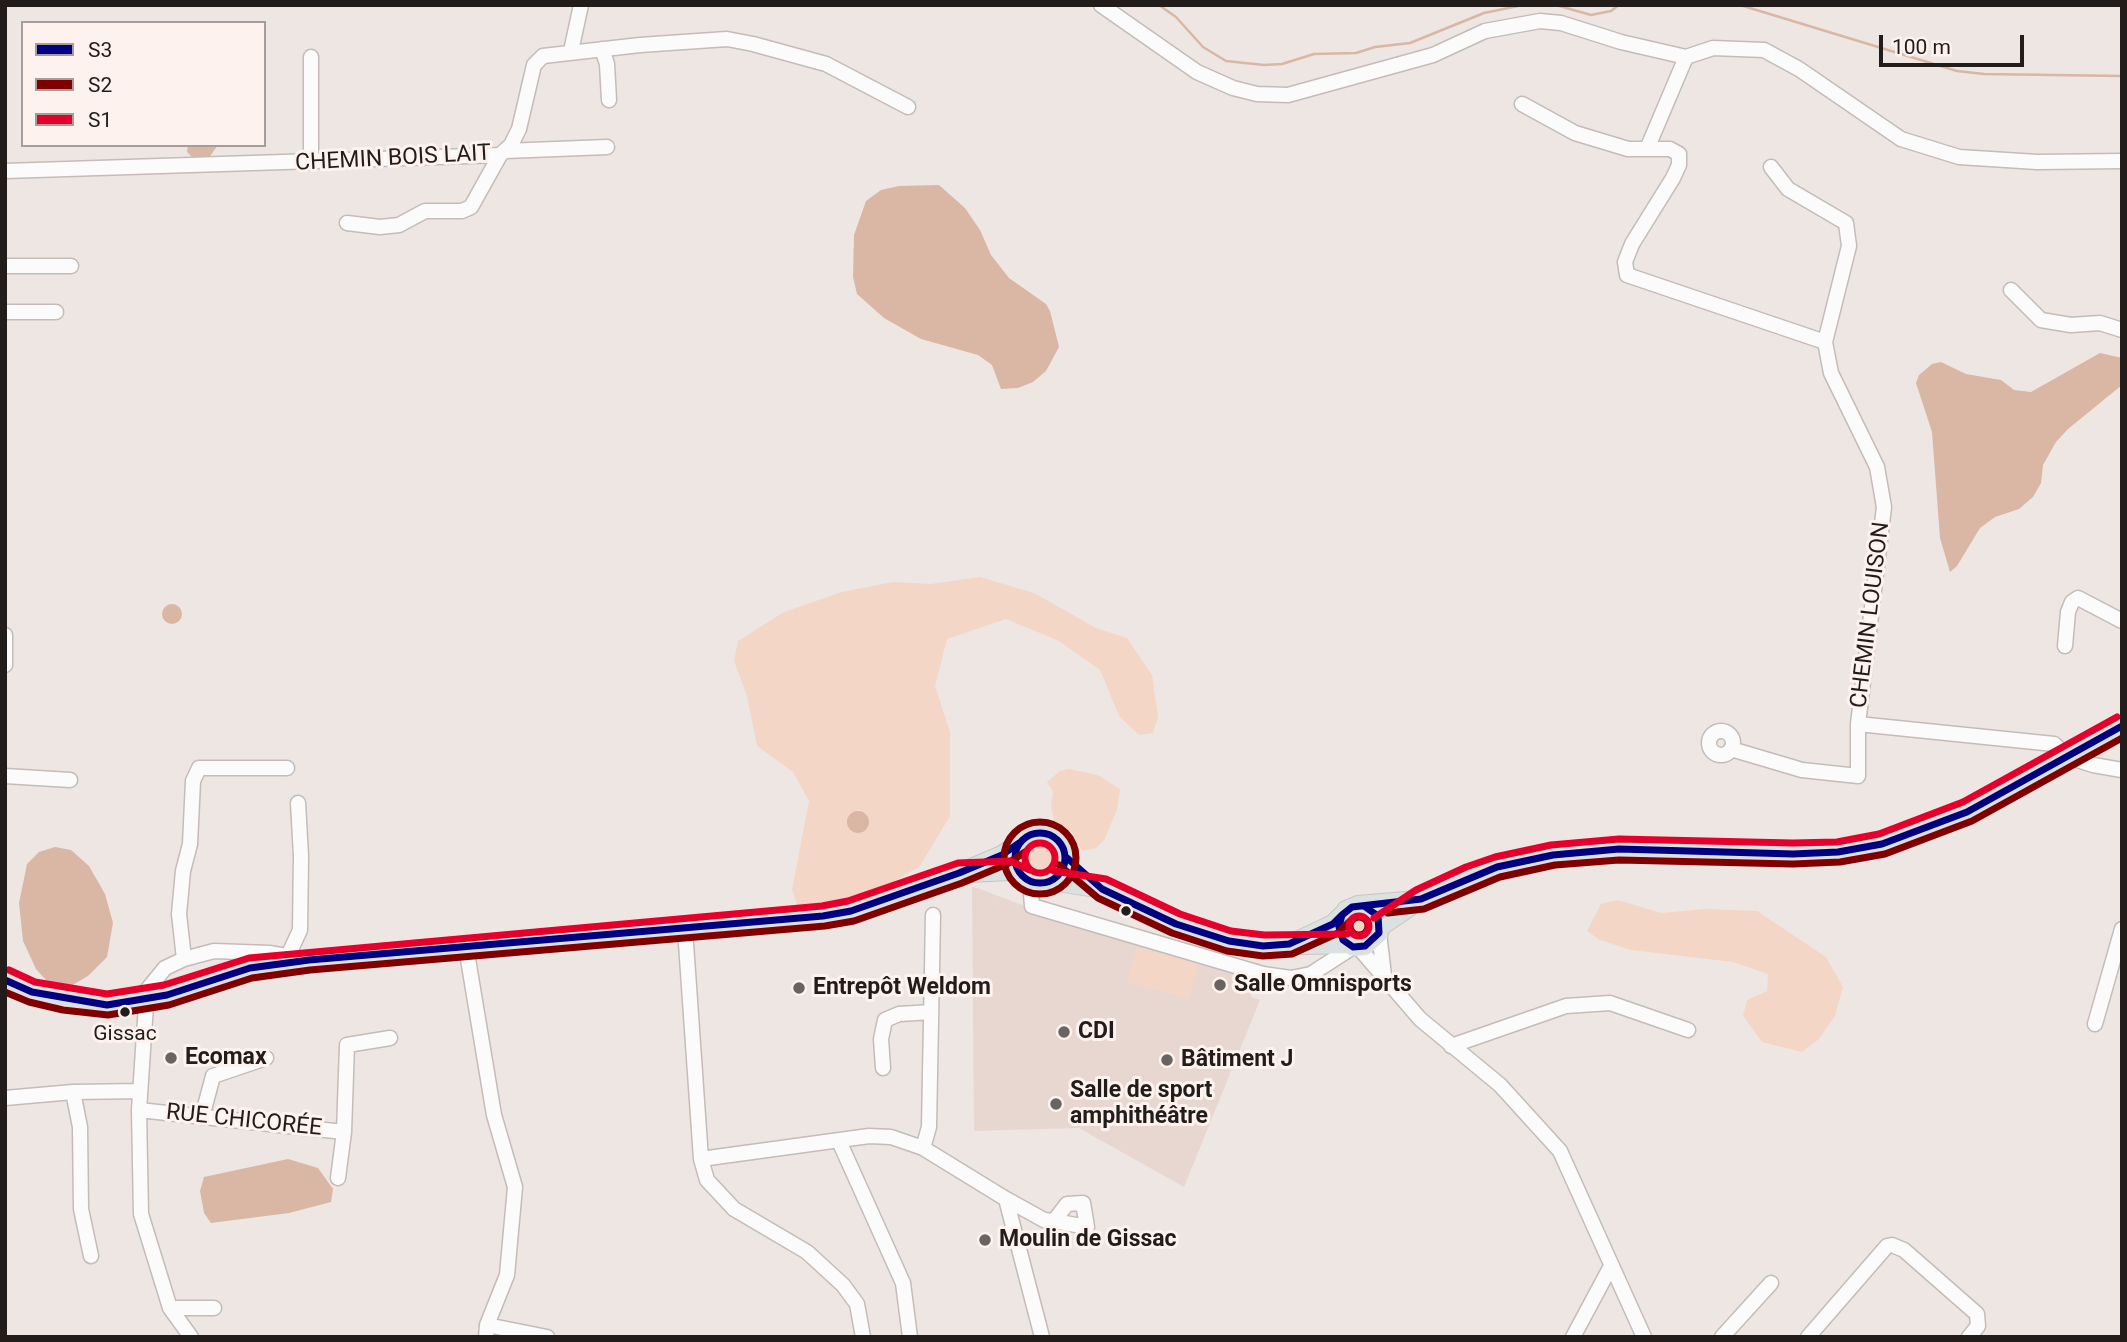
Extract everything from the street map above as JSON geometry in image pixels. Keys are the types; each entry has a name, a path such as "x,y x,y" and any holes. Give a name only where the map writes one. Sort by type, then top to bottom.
{"main road":[{"path":"1052,881 1101,889 1164,919 1211,937 1244,944 1353,946 1371,943 1379,930 1421,899 1497,867 1584,850 1793,854 1881,844 1967,812 2122,726"},
{"path":"5,980 32,992 94,1004 145,1000 250,968 309,960 685,929 851,911 1002,855 1031,834 1047,833 1060,842 1066,857 1101,889"},
{"path":"1019,843 1014,859 1027,880"},
{"path":"959,873 1009,871 1043,884 1052,881 1062,871 1066,857"},
{"path":"1289,944 1333,923 1352,907 1421,899"},
{"path":"1364,906 1378,916 1379,930"},
{"path":"1342,915 1340,933 1353,946"}],"street":[{"path":"571,51 581,5"},
{"path":"1101,5 1197,72 1233,88 1257,94 1288,95 1433,55 1485,31 1540,21 1561,23 1621,42 1686,57 1713,48 1764,50 1799,69 1901,139 1959,157 2037,162 2122,160"},
{"name":"CHEMIN BOIS LAIT","path":"5,171 311,163 503,153 519,129 534,65 542,56 602,48 738,41 826,64 908,107"},
{"path":"602,48 607,64 609,100"},
{"path":"311,57 311,163"},
{"path":"1647,149 1686,57"},
{"path":"1522,104 1575,133 1628,149 1670,149 1679,154 1679,165 1632,244 1625,262 1627,275 1825,342 1849,246 1846,223 1788,189 1771,167"},
{"path":"347,223 380,227 399,225 425,211 462,211 471,206 503,153 607,147"},
{"path":"5,266 71,266"},
{"path":"2011,290 2041,320 2071,325 2100,323 2122,330"},
{"path":"5,312 56,312"},
{"name":"CHEMIN LOUISON","path":"1825,342 1830,373 1877,467 1884,507 1858,724 2054,744 2068,757 2122,770"},
{"path":"2065,646 2068,612 2072,602 2078,598 2122,621"},
{"path":"5,635 5,665"},
{"path":"1731,749 1802,770 1858,776 1858,724"},
{"path":"184,959 179,914 183,871 190,844 192,788 199,768 287,768"},
{"path":"5,776 70,780"},
{"path":"288,956 300,930 298,803"},
{"path":"1027,880 1032,906 1044,911 1276,977 1311,974 1353,946 1384,975 1408,1006 1451,1046 1500,1085 1560,1152 1644,1337"},
{"path":"923,1148 929,1127 933,915"},
{"path":"685,929 701,1159 707,1180 734,1209 807,1252 843,1285 857,1304 863,1337"},
{"path":"2095,1024 2115,980 2122,929"},
{"path":"1379,930 1384,975"},
{"path":"466,947 494,1115 515,1187 507,1276 487,1331 547,1337"},
{"path":"191,1337 170,1308 141,1214 139,1110 146,990 165,968 184,959 214,951 309,960"},
{"path":"1451,1046 1566,1006 1609,1003 1688,1030"},
{"path":"883,1068 881,1039 885,1020 899,1014 931,1012"},
{"path":"344,1132 347,1045 390,1038"},
{"path":"202,1117 213,1076 266,1058"},
{"path":"5,1098 73,1092 140,1091"},
{"path":"73,1092 80,1127 81,1209 91,1256"},
{"name":"RUE CHICORÉE","path":"139,1110 344,1132 338,1178"},
{"path":"701,1159 869,1136 891,1137 923,1148 1006,1199 1044,1220 1054,1222"},
{"path":"839,1141 903,1283 910,1337"},
{"path":"1006,1199 1042,1337"},
{"path":"1808,1337 1887,1246 1892,1245 1904,1250 1977,1314 1978,1326 1969,1337"},
{"path":"1573,1337 1611,1266"},
{"path":"1723,1337 1771,1283"},
{"path":"170,1308 214,1308"}],"shaded area":[{"path":"188,147 217,147 208,159 192,157 187,152"},
{"path":"939,185 965,208 980,230 991,255 1009,278 1046,304 1050,311 1059,347 1046,371 1033,382 1018,388 1001,389 992,365 978,355 921,339 884,318 857,294 853,277 854,235 866,201 881,190 899,186"},
{"path":"2100,353 2122,358 2122,385 2056,442 2043,465 2041,483 2033,497 2019,509 1995,517 1980,528 1957,566 1950,572 1940,538 1932,432 1916,383 1919,375 1932,364 1941,362 1966,374 2001,380 2014,390 2031,392"},
{"path":"980,577 1034,593 1096,628 1127,638 1152,675 1158,717 1153,733 1139,735 1119,716 1100,670 1059,641 1006,619 947,639 935,686 950,732 950,816 920,866 861,901 799,910 792,890 809,801 793,772 757,746 747,696 734,661 738,641 784,612 842,592 893,582 931,584","holes":["859,810 866,814 867,829 860,833 852,832 848,825 851,814"]},
{"path":"172,604 179,607 182,614 179,621 172,624 165,621 162,614 165,607"},
{"path":"1069,769 1098,775 1120,789 1117,810 1104,840 1096,848 1082,851 1072,833 1055,825 1051,806 1053,792 1047,782 1060,771"},
{"path":"858,811 866,814 869,822 866,830 858,833 850,830 847,822 850,814"},
{"path":"1038,843 1050,848 1055,860 1050,872 1038,877 1026,872 1021,860 1026,848"},
{"path":"55,847 71,850 89,866 105,894 113,923 107,957 88,976 71,986 57,985 46,980 36,969 23,941 19,903 27,864 39,852"},
{"path":"972,886 1051,916 1246,973 1252,986 1251,997 1260,1000 1184,1187 1079,1128 974,1131"},
{"path":"1618,900 1661,913 1705,909 1757,911 1826,957 1843,987 1835,1016 1819,1039 1802,1052 1762,1042 1743,1016 1747,1000 1767,991 1768,974 1733,962 1631,950 1600,940 1587,931 1601,904"},
{"path":"1361,910 1377,926 1358,945 1343,921"},
{"path":"1137,946 1199,963 1189,999 1127,982"},
{"path":"288,1159 318,1168 333,1189 331,1202 289,1213 211,1223 204,1213 200,1191 204,1177"}],"waterway":[{"path":"1159,5 1176,17 1203,47 1226,61 1264,65 1282,64 1314,54 1356,53 1375,47 1410,43 1484,13 1523,5"},
{"path":"1556,5 1591,15 1611,11 1619,5"},
{"path":"1740,5 1957,71 1984,74 2122,76"}],"transit line":[{"name":"S1","path":"1374,918 1416,890 1466,867 1495,857 1551,845 1619,839 1837,842 1879,834 1963,802 2117,717"},
{"name":"S3","path":"1364,906 1378,916 1379,933 1365,946 1353,947 1343,940 1339,927 1342,915 1352,907 1421,899 1497,867 1553,855 1619,849 1793,854 1838,852 1882,844 1967,812 2122,726"},
{"name":"S2","path":"1388,913 1424,909 1500,877 1555,865 1619,860 1793,864 1840,862 1885,854 1972,821 2122,738"},
{"name":"S2","path":"1040,822 1060,828 1070,838 1076,858 1070,878 1060,888 1040,894 1020,888 1010,878 1004,858 1010,838 1020,828 1040,822"},
{"name":"S3","path":"1030,834 1050,834 1064,848 1065,858 1064,868 1050,882 1030,882 1016,868 1016,848 1030,834"},
{"name":"S3","path":"5,980 32,992 107,1005 167,995 250,968 309,960 823,916 851,911 959,873 1002,855 1019,843"},
{"name":"S1","path":"1040,843 1051,847 1055,858 1051,869 1040,873 1029,869 1025,858 1029,847 1040,843"},
{"name":"S2","path":"5,992 29,1002 63,1010 108,1015 169,1005 252,978 310,970 825,926 854,921 962,883 1007,864 1025,852"},
{"name":"S3","path":"1066,857 1102,889 1176,924 1229,941 1263,946 1289,944 1333,924 1342,915"},
{"name":"S1","path":"9,970 35,982 107,994 164,985 249,958 822,906 848,901 958,863 1010,861 1030,870"},
{"name":"S2","path":"1059,865 1098,898 1172,933 1227,951 1263,956 1292,954 1338,933 1349,922"},
{"name":"S1","path":"1054,871 1106,879 1180,914 1231,931 1264,935 1347,934"},
{"name":"S1","path":"1359,916 1366,919 1369,926 1366,933 1359,936 1352,933 1349,926 1352,919 1359,916"},
{"name":"S2","path":"1359,917 1366,919 1368,926 1366,933 1359,935 1352,933 1350,926 1352,919 1359,917"}],"place":[{"name":"Salle Omnisports","path":"1220,985"},
{"name":"Entrepôt Weldom","path":"799,988"},
{"name":"Gissac","path":"125,1012"},
{"name":"CDI","path":"1064,1032"},
{"name":"Ecomax","path":"171,1058"},
{"name":"Bâtiment J","path":"1167,1060"},
{"name":"Salle de sport amphithéâtre","path":"1056,1104"},
{"name":"Moulin de Gissac","path":"985,1240"}]}
